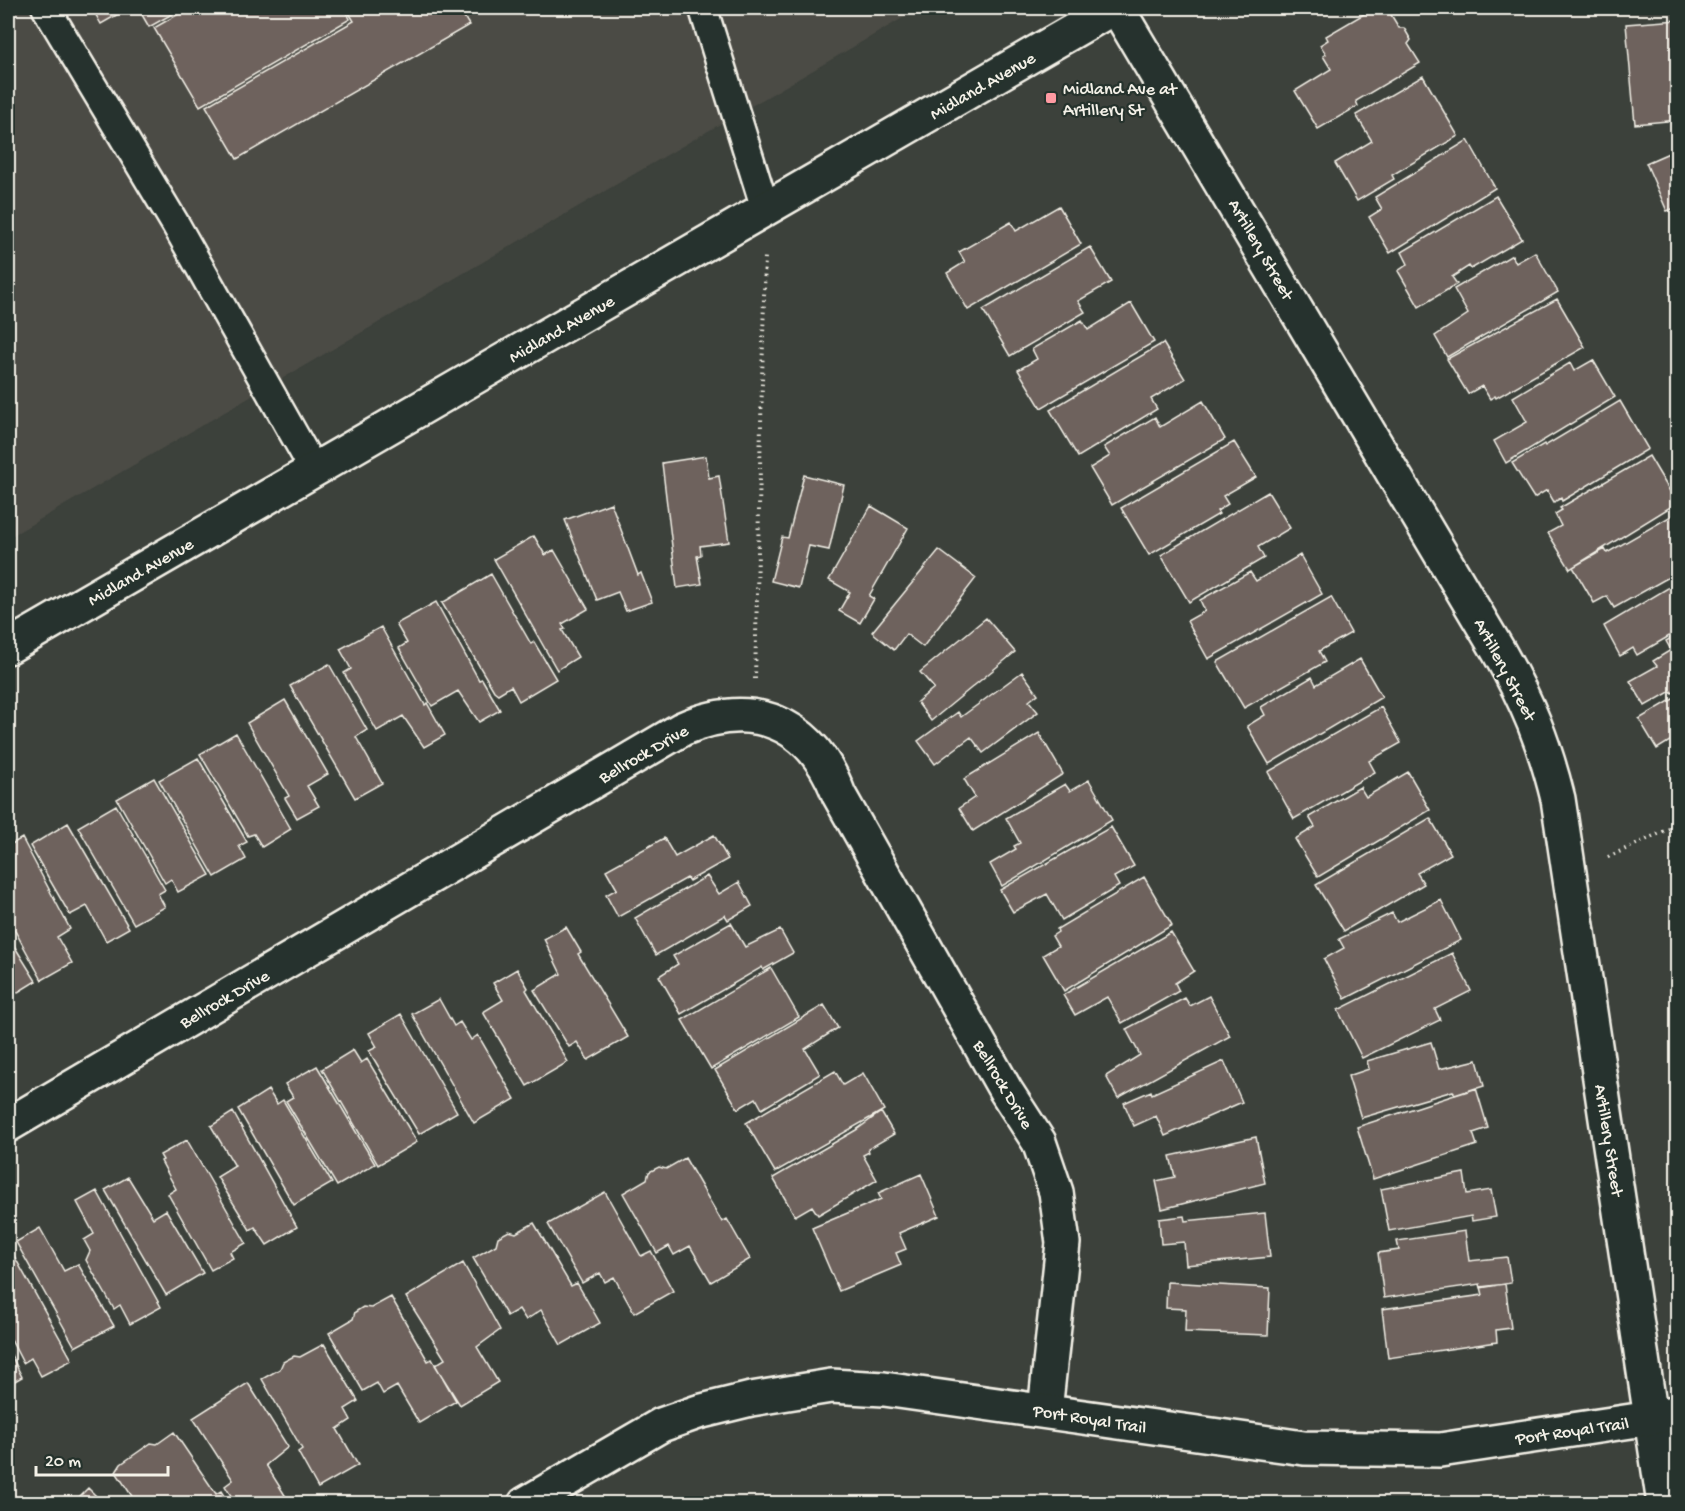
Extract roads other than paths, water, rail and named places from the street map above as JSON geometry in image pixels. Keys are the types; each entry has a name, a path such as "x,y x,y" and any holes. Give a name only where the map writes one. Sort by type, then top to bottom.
{"street":[{"name":"Midland Avenue","path":"8,647 1115,8"},
{"name":"Artillery Street","path":"1115,8 1526,698 1546,747 1558,799 1569,875 1664,1415 1664,1503"},
{"name":"Bellrock Drive","path":"8,1125 682,729 701,720 727,714 755,716 780,724 804,738 822,758 839,795 937,969 1006,1091 1039,1142 1056,1192 1063,1243 1046,1411"},
{"name":"Port Royal Trail","path":"525,1503 661,1425 751,1399 831,1386 884,1389 1304,1448 1440,1450 1664,1415"}],"lane":[{"path":"46,8 176,225 314,470"},
{"path":"703,8 766,211"}],"place":[{"name":"Midland Ave at Artillery St","path":"1051,98"}]}
